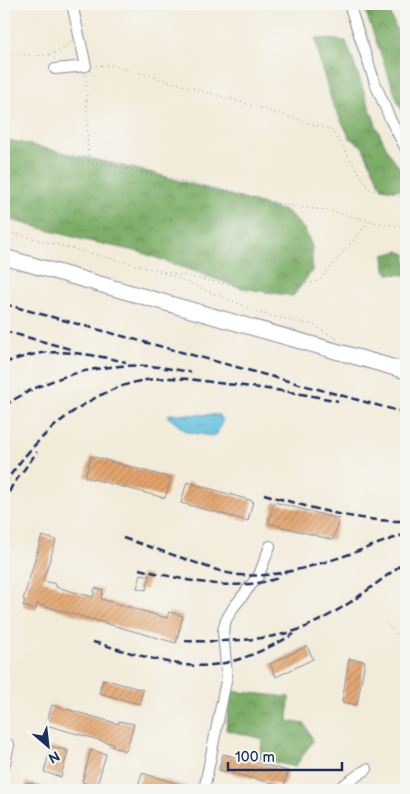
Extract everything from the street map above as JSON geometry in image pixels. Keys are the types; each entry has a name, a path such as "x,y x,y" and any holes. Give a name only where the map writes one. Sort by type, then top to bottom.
{"highway":[{"path":"4,257 406,371"}],"street":[{"path":"55,69 86,66 72,4"},
{"path":"349,4 375,82 390,119 406,149"},
{"path":"204,790 227,676 223,631 226,620 233,608 258,575 270,546"},
{"path":"4,767 10,745"},
{"path":"341,790 342,786 367,769"}],"path":[{"path":"4,52 43,56 63,50 74,39 78,27"},
{"path":"406,198 369,189 332,130 231,99 111,66 86,66 88,161 235,192 281,204 327,210 378,223 406,227"},
{"path":"4,231 160,271 268,292 319,281 370,220"},
{"path":"160,271 263,314 313,325 338,339"},
{"path":"385,622 406,644"}],"green space":[{"path":"363,4 387,4 406,56 406,119 398,102"},
{"path":"316,38 346,41 377,128 389,153 406,177 406,189 393,190 382,188 362,146 350,138 332,102 320,62"},
{"path":"4,139 149,172 288,212 305,230 312,246 312,271 293,296 241,288 140,252 84,240 4,218"},
{"path":"398,251 406,254 406,275 388,274 385,269 384,255"},
{"path":"231,691 289,697 288,721 305,724 313,741 295,767 259,758 263,739 226,730"}],"water":[{"path":"169,414 219,415 223,419 217,434 212,436 187,432 168,417"}],"building":[{"path":"91,456 171,478 165,498 85,477"},
{"path":"187,482 253,501 248,521 181,503"},
{"path":"274,502 339,519 333,540 268,523"},
{"path":"42,536 56,540 43,581 56,584 56,587 93,597 95,588 103,590 101,599 167,618 169,612 183,616 176,643 37,604 36,610 23,606 25,600 23,600"},
{"path":"141,574 150,576 146,590 137,588"},
{"path":"307,646 313,659 276,677 270,664"},
{"path":"349,659 365,661 357,705 342,702"},
{"path":"103,679 143,690 139,704 99,693"},
{"path":"52,705 119,724 119,721 134,724 126,751 112,747 113,744 46,725"},
{"path":"51,746 68,751 61,777 44,772"},
{"path":"91,750 106,754 97,786 82,782"},
{"path":"223,754 288,771 284,786 219,770"},
{"path":"142,773 195,789 195,790 137,790"},
{"path":"26,782 50,788 50,790 24,790"}],"railway":[{"path":"4,304 406,413"},
{"path":"4,331 70,349"},
{"path":"4,363 32,355 53,352 84,354 126,362"},
{"path":"4,406 37,387 73,374 92,370 110,367 149,366 191,372"},
{"path":"4,485 17,466 49,431 88,402 109,391 131,383 163,378 181,378 282,391 338,401"},
{"path":"4,503 12,486 37,452"},
{"path":"264,494 352,517 406,521"},
{"path":"123,538 220,571 240,575 260,575 281,573 324,562 406,534"},
{"path":"185,641 249,639 297,630 323,619 348,604 406,561"},
{"path":"139,569 191,581 226,585 261,582 279,578"},
{"path":"93,642 162,661 200,666 214,665 242,658 294,634"}]}
